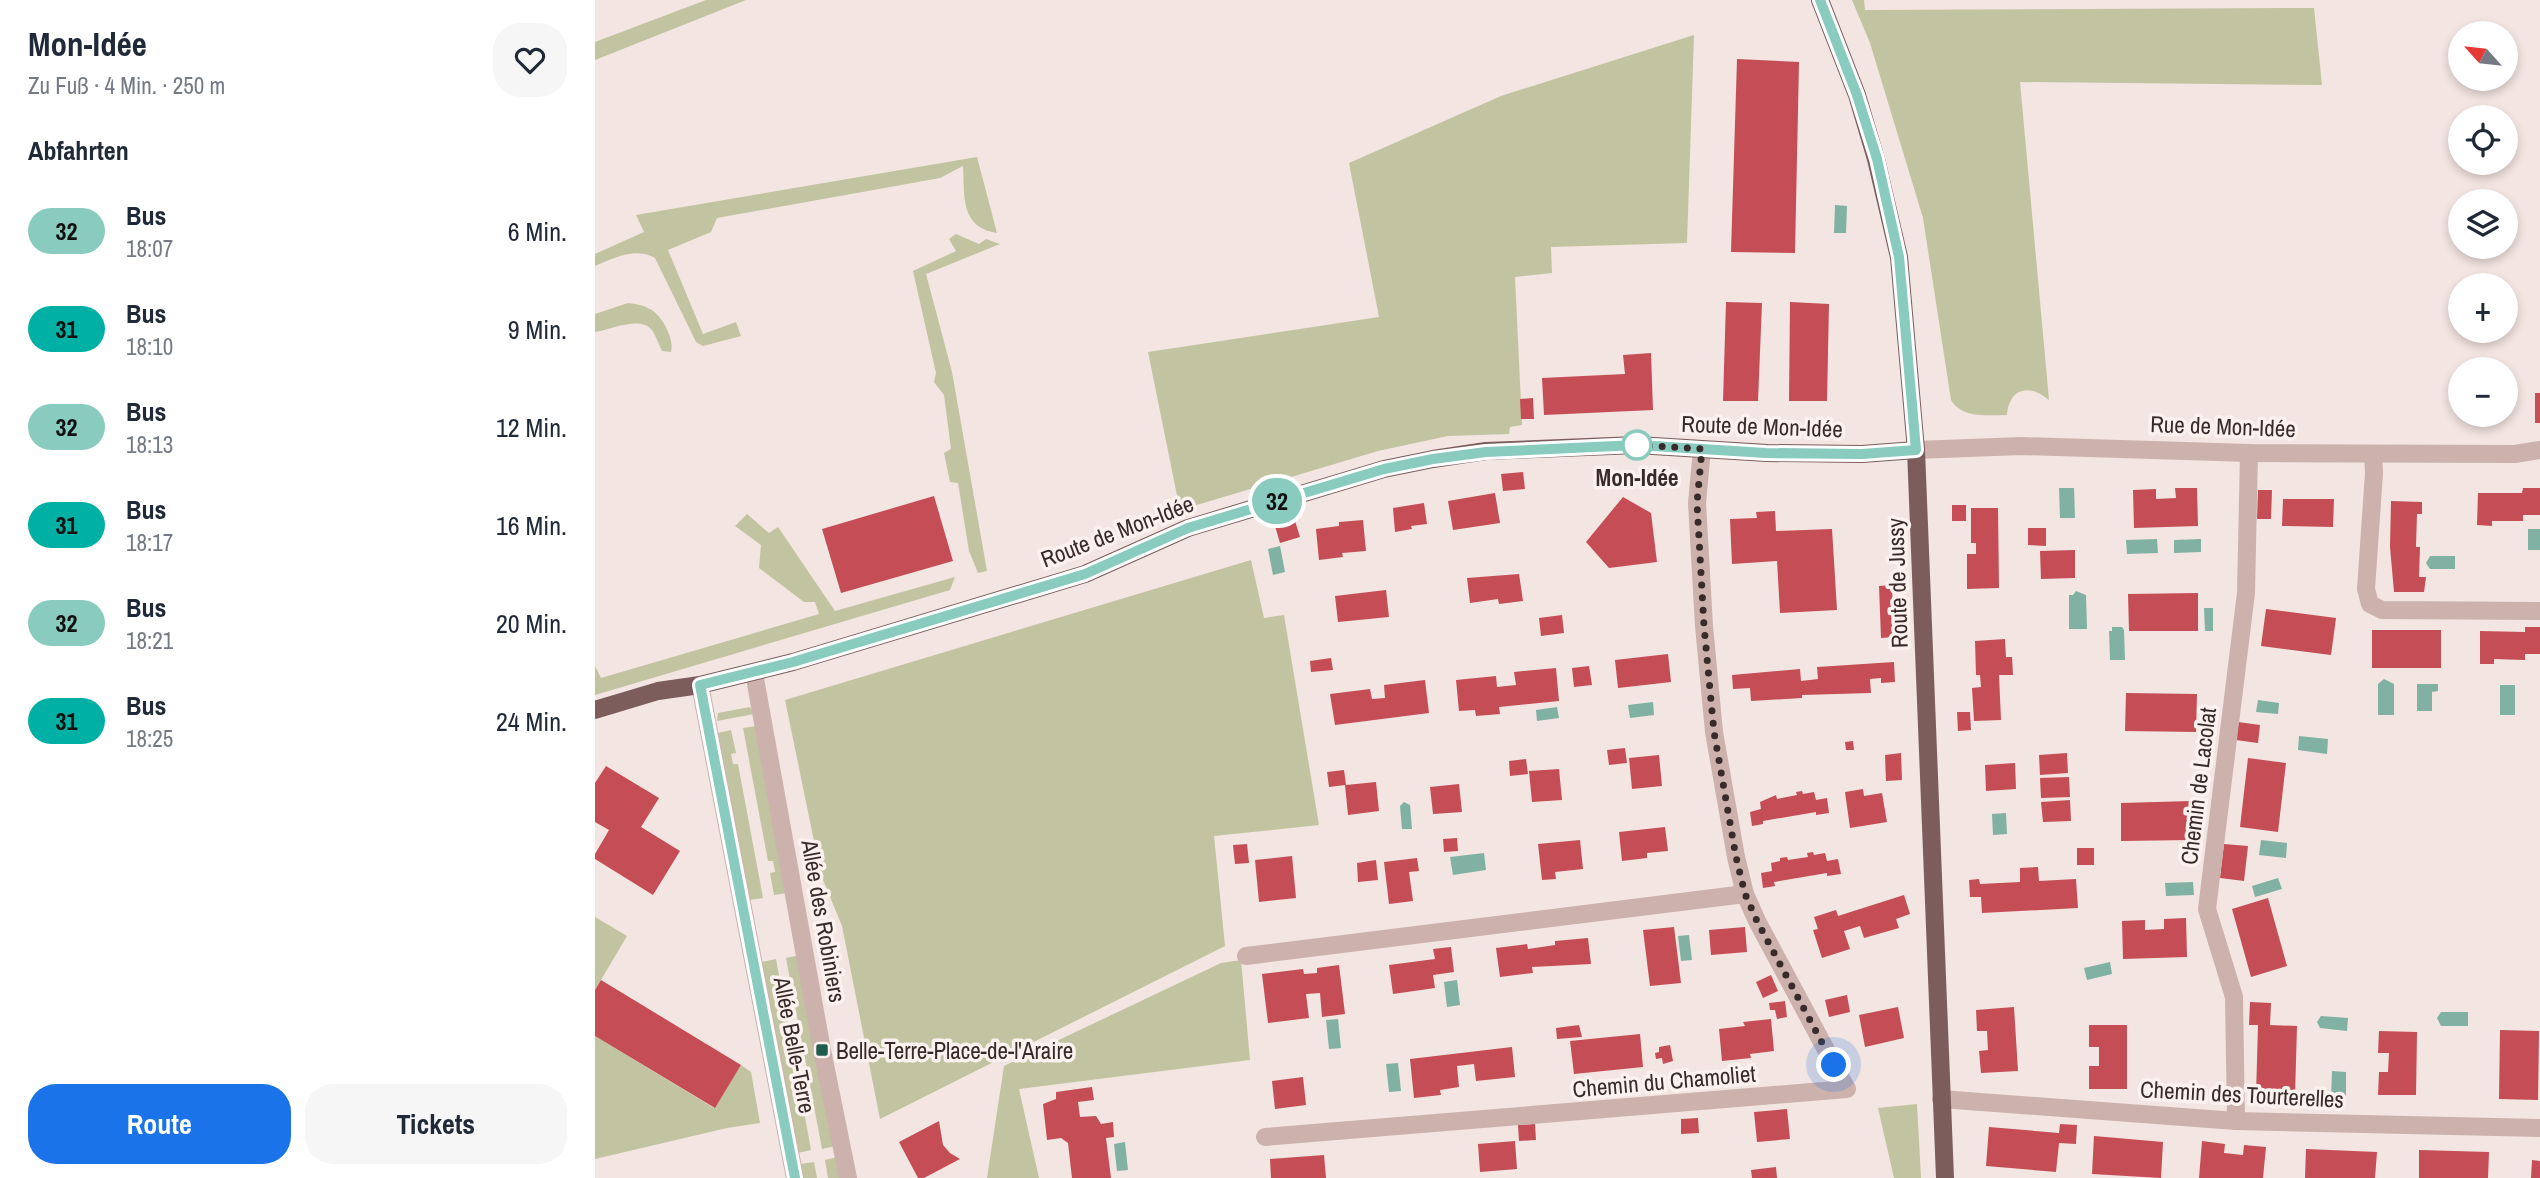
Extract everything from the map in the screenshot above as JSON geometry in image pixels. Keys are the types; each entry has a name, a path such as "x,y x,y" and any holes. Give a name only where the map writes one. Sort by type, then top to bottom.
{"main road":[{"name":"Route de Jussy","path":"1820,0 1857,95 1877,159 1899,257 1916,450 1945,1178"},
{"name":"Route de Mon-Idée","path":"595,710 658,691 754,673 1085,574 1188,528 1384,469 1433,459 1486,452 1637,445 1766,453 1862,454 1916,450"}],"street":[{"name":"Rue de Mon-Idée","path":"1916,450 2021,446 2249,453 2537,453"},
{"name":"Chemin du Chamoliet","path":"1265,1137 1847,1089 1745,894 1736,857 1714,732 1704,626 1697,503 1702,449"},
{"name":"Chemin de Lacolat","path":"2236,1121 2234,997 2207,909 2246,593 2249,453"},
{"path":"2373,454 2366,589 2370,604 2382,610 2540,611"},
{"name":"Allée des Robiniers","path":"754,673 822,1050 848,1178"},
{"name":"Allée Belle-Terre","path":"700,685 795,1178"},
{"path":"1246,956 1745,894"},
{"name":"Chemin des Tourterelles","path":"1941,1099 2236,1121 2540,1128"}],"shaded area":[{"path":"706,0 746,0 595,60 595,42"},
{"path":"1852,0 1864,0 1865,10 2314,8 2322,85 2020,82 2049,400 2035,392 2022,391 2011,400 2007,415 1976,415 1962,410 1951,400 1923,218 1870,43"},
{"path":"1694,35 1687,243 1551,247 1552,273 1515,277 1522,425 1510,427 1509,434 1448,436 1378,451 1180,510 1148,352 1379,317 1349,163 1501,96"},
{"path":"977,157 997,233 985,230 970,217 965,198 963,166 940,178 717,218 711,232 668,250 703,334 736,322 741,336 703,346 696,342 655,258 640,253 632,254 595,266 595,254 644,232 636,215"},
{"path":"1835,205 1847,206 1846,233 1834,233"},
{"path":"956,234 979,244 986,239 1000,244 926,274 952,372 987,571 978,573 969,551 958,483 950,482 944,453 951,449 944,395 934,382 936,373 913,271 956,251 949,239"},
{"path":"628,303 655,312 669,335 671,352 662,351 652,330 640,324 595,332 595,314"},
{"path":"2059,488 2074,488 2075,518 2060,518"},
{"path":"747,514 769,533 778,527 835,611 955,577 950,590 595,695 595,666 601,678 819,614 815,602 804,602 759,568 761,545 735,526"},
{"path":"2528,529 2540,529 2540,550 2528,550"},
{"path":"2157,539 2158,553 2127,554 2126,540"},
{"path":"2201,539 2201,552 2174,553 2174,540"},
{"path":"1280,546 1285,572 1273,575 1268,549"},
{"path":"2430,556 2455,556 2455,569 2430,569 2426,563"},
{"path":"1251,560 1264,618 1284,615 1319,825 1214,836 1225,946 880,1119 842,926 821,875 785,700"},
{"path":"2076,591 2086,595 2087,629 2069,629 2069,595"},
{"path":"2204,608 2213,608 2213,631 2205,631"},
{"path":"2112,627 2122,627 2124,630 2125,660 2110,660 2109,631 2112,631"},
{"path":"2384,679 2394,684 2394,715 2378,715 2378,684"},
{"path":"2417,684 2438,684 2438,691 2432,692 2432,711 2417,711"},
{"path":"2500,685 2515,685 2515,715 2500,715"},
{"path":"2258,700 2279,703 2278,714 2256,712"},
{"path":"1653,702 1654,715 1630,718 1628,705"},
{"path":"750,707 754,714 717,721 718,713"},
{"path":"1557,707 1559,718 1537,721 1536,710"},
{"path":"756,726 787,893 774,895 770,873 775,872 773,861 768,861 743,728"},
{"path":"731,730 736,753 731,754 733,764 738,764 763,898 749,900 718,733"},
{"path":"2299,736 2328,739 2327,754 2298,750"},
{"path":"1404,802 1410,805 1412,829 1402,829 1400,806"},
{"path":"2006,813 2007,834 1993,835 1992,814"},
{"path":"2261,840 2287,843 2286,858 2259,855"},
{"path":"1484,853 1486,870 1453,875 1450,857"},
{"path":"2278,878 2282,889 2255,897 2252,886"},
{"path":"2193,882 2194,895 2166,896 2165,883"},
{"path":"595,917 627,936 595,990"},
{"path":"1689,935 1692,960 1681,961 1678,936"},
{"path":"800,955 836,1146 822,1149 786,958"},
{"path":"776,959 811,1150 798,1153 762,962"},
{"path":"1241,960 1250,1060 1019,1089 1039,1178 987,1178 1004,1066 1221,963"},
{"path":"2110,962 2112,974 2087,980 2084,968"},
{"path":"1457,980 1460,1005 1447,1007 1444,982"},
{"path":"2441,1012 2468,1012 2468,1026 2441,1026 2437,1018"},
{"path":"2321,1016 2348,1018 2347,1031 2320,1028 2317,1022"},
{"path":"1338,1019 1341,1048 1329,1049 1326,1020"},
{"path":"595,1036 714,1108 741,1065 751,1072 760,1123 727,1128 595,1159"},
{"path":"1398,1063 1401,1091 1389,1092 1386,1064"},
{"path":"2332,1071 2346,1072 2346,1100 2331,1099"},
{"path":"1917,1104 1921,1178 1894,1178 1878,1108"},
{"path":"1125,1142 1128,1170 1117,1171 1114,1144"},
{"path":"838,1157 841,1178 828,1178 825,1160"},
{"path":"814,1162 817,1178 803,1178 800,1164"}],"building":[{"path":"1737,59 1799,62 1795,253 1731,252"},
{"path":"1726,302 1762,303 1758,401 1723,401"},
{"path":"1790,302 1829,304 1827,401 1789,401"},
{"path":"1651,353 1653,410 1544,415 1542,378 1625,374 1623,355"},
{"path":"2535,393 2540,393 2540,423 2535,423"},
{"path":"1533,398 1534,419 1521,419 1520,399"},
{"path":"1523,472 1525,489 1503,491 1501,474"},
{"path":"2175,488 2197,488 2198,526 2134,528 2133,490 2156,489 2156,499 2176,498"},
{"path":"2523,488 2540,488 2540,515 2523,515 2523,521 2492,521 2492,526 2477,525 2478,493 2522,493"},
{"path":"2258,490 2272,490 2271,519 2257,519"},
{"path":"1495,493 1500,523 1453,530 1448,501"},
{"path":"934,496 953,561 841,593 822,529"},
{"path":"1623,497 1651,513 1657,562 1609,568 1586,542"},
{"path":"2283,499 2334,499 2333,527 2282,526"},
{"path":"2391,501 2422,502 2422,514 2417,514 2416,547 2420,547 2419,577 2426,577 2424,592 2394,592 2390,547"},
{"path":"1424,503 1427,524 1395,532 1393,508"},
{"path":"1952,505 1966,505 1966,521 1952,521"},
{"path":"1971,508 1998,508 1999,588 1967,589 1967,554 1976,554 1976,543 1971,543"},
{"path":"1775,511 1776,531 1832,529 1837,610 1780,613 1777,561 1732,564 1730,519 1757,518 1756,512"},
{"path":"1363,520 1366,551 1342,553 1343,557 1319,560 1316,529 1339,526 1339,522"},
{"path":"1295,521 1300,537 1280,543 1275,526"},
{"path":"2028,528 2046,528 2046,546 2028,545"},
{"path":"2075,550 2075,578 2041,579 2040,551"},
{"path":"1519,574 1523,601 1499,604 1498,599 1470,603 1467,578"},
{"path":"1892,585 1894,637 1881,638 1879,586"},
{"path":"1386,590 1389,617 1338,622 1335,596"},
{"path":"2198,593 2198,631 2129,631 2128,594"},
{"path":"2266,609 2336,618 2331,655 2261,646"},
{"path":"1562,615 1564,633 1541,636 1539,618"},
{"path":"2525,627 2540,627 2540,654 2525,654 2525,660 2494,659 2494,664 2480,664 2480,631 2525,632"},
{"path":"2372,630 2441,630 2441,668 2372,668"},
{"path":"2005,639 2006,657 2012,657 2013,675 1999,675 2001,720 1974,721 1972,688 1981,687 1980,675 1976,675 1975,641"},
{"path":"1668,654 1671,682 1618,688 1615,660"},
{"path":"1331,658 1333,670 1311,672 1310,661"},
{"path":"1894,662 1895,682 1881,683 1881,678 1870,679 1871,693 1802,695 1802,698 1751,701 1750,688 1733,689 1732,675 1800,669 1801,681 1818,679 1817,667"},
{"path":"1589,666 1592,685 1574,687 1572,668"},
{"path":"1556,668 1559,701 1499,707 1500,714 1476,716 1475,710 1459,711 1456,680 1496,676 1497,687 1516,685 1514,672"},
{"path":"1425,680 1429,713 1335,725 1330,694 1370,689 1372,699 1385,698 1384,685"},
{"path":"2126,693 2197,694 2196,732 2125,731"},
{"path":"1957,712 1970,712 1971,730 1958,731"},
{"path":"2238,722 2260,725 2258,743 2236,740"},
{"path":"1853,741 1854,750 1846,750 1845,742"},
{"path":"1625,748 1627,763 1609,765 1607,750"},
{"path":"1901,753 1902,780 1886,781 1885,755"},
{"path":"2067,753 2068,773 2040,775 2039,755"},
{"path":"1659,755 1662,786 1632,789 1629,758"},
{"path":"2248,758 2286,763 2278,832 2240,827"},
{"path":"1526,759 1528,774 1510,776 1509,761"},
{"path":"2015,763 2016,789 1986,791 1985,765"},
{"path":"606,766 659,798 641,827 680,851 653,895 595,859 595,854 609,830 595,822 595,783"},
{"path":"1559,769 1562,800 1532,802 1529,771"},
{"path":"1344,770 1346,785 1376,782 1379,811 1348,815 1345,785 1329,787 1327,772"},
{"path":"2069,777 2070,797 2041,798 2040,778"},
{"path":"1459,784 1462,812 1433,814 1430,787"},
{"path":"1863,789 1864,796 1882,793 1887,822 1850,828 1845,792"},
{"path":"1802,791 1803,794 1814,792 1816,800 1827,798 1829,813 1816,815 1816,812 1763,821 1763,824 1752,826 1750,812 1761,809 1760,802 1776,795 1777,799 1797,795 1796,792"},
{"path":"2070,800 2071,821 2043,822 2041,802"},
{"path":"2191,801 2191,840 2121,841 2121,803"},
{"path":"1665,827 1668,851 1647,853 1647,858 1622,861 1619,832"},
{"path":"1457,838 1458,851 1444,852 1443,839"},
{"path":"1580,840 1583,869 1555,872 1556,879 1542,880 1538,844"},
{"path":"1247,844 1249,863 1235,864 1233,845"},
{"path":"2224,844 2248,846 2244,881 2220,878"},
{"path":"2077,848 2094,848 2094,865 2077,865"},
{"path":"1813,852 1814,855 1825,853 1827,861 1838,859 1841,874 1827,876 1827,873 1774,882 1775,886 1763,888 1761,873 1772,871 1771,863 1780,861 1780,858 1787,857 1788,860 1808,857 1807,853"},
{"path":"1292,856 1296,898 1259,902 1255,860"},
{"path":"1417,858 1419,871 1409,872 1413,901 1389,904 1384,862"},
{"path":"1376,860 1378,880 1358,882 1357,863"},
{"path":"2038,867 2039,881 2076,879 2078,908 1982,913 1981,897 1970,897 1969,880 1979,879 1980,884 2020,882 2020,868"},
{"path":"1904,895 1910,914 1896,919 1899,928 1864,938 1860,926 1844,931 1850,949 1822,958 1813,930 1818,929 1814,917 1836,910 1838,916"},
{"path":"2268,898 2287,966 2251,977 2232,909"},
{"path":"2186,918 2187,957 2123,959 2122,921 2145,920 2145,930 2164,929 2164,919"},
{"path":"1674,927 1681,983 1650,986 1643,930"},
{"path":"1745,927 1747,952 1711,955 1709,930"},
{"path":"1588,938 1591,964 1532,967 1533,973 1500,977 1496,948 1527,944 1528,949 1555,945 1555,941"},
{"path":"1451,947 1454,972 1433,975 1435,988 1393,994 1389,965 1435,959 1433,949"},
{"path":"1339,965 1345,1014 1322,1017 1320,993 1306,994 1309,1018 1268,1023 1262,974 1303,969 1304,974 1317,973 1317,968"},
{"path":"1771,975 1778,991 1763,998 1756,982"},
{"path":"601,980 741,1065 715,1108 595,1036 595,990"},
{"path":"1847,995 1850,1012 1829,1017 1825,1000"},
{"path":"1785,1001 1787,1017 1777,1019 1775,1010 1770,1010 1769,1003"},
{"path":"2250,1002 2271,1003 2270,1025 2297,1026 2295,1096 2256,1095 2258,1025 2249,1025"},
{"path":"1898,1007 1904,1038 1865,1047 1859,1015"},
{"path":"2014,1007 2018,1071 1981,1073 1979,1051 1988,1050 1987,1031 1977,1031 1976,1010"},
{"path":"1771,1019 1774,1051 1750,1054 1751,1058 1722,1061 1719,1029 1745,1026 1743,1022"},
{"path":"1579,1025 1582,1037 1557,1039 1556,1028"},
{"path":"2089,1025 2127,1025 2127,1089 2089,1089 2089,1066 2099,1066 2099,1047 2089,1047"},
{"path":"2500,1030 2539,1031 2538,1100 2499,1099"},
{"path":"2379,1031 2417,1032 2416,1095 2378,1095 2379,1072 2388,1072 2389,1053 2378,1053"},
{"path":"1640,1034 1643,1067 1574,1074 1570,1041"},
{"path":"1670,1045 1673,1061 1663,1064 1662,1058 1656,1059 1655,1053 1659,1052 1659,1047"},
{"path":"1512,1047 1515,1077 1476,1081 1474,1064 1457,1066 1459,1087 1440,1090 1441,1095 1414,1098 1410,1059"},
{"path":"1303,1077 1306,1105 1275,1109 1272,1081"},
{"path":"1092,1087 1094,1100 1078,1102 1080,1117 1096,1116 1101,1124 1113,1122 1114,1137 1106,1138 1111,1178 1072,1178 1068,1143 1061,1138 1047,1140 1043,1104 1056,1099 1056,1092"},
{"path":"1787,1109 1790,1139 1757,1142 1754,1112"},
{"path":"1698,1118 1699,1133 1681,1134 1681,1119"},
{"path":"939,1121 943,1145 960,1159 924,1178 918,1178 899,1142"},
{"path":"1535,1124 1536,1140 1519,1141 1518,1125"},
{"path":"2060,1124 2077,1125 2076,1144 2059,1143 2056,1172 1986,1166 1989,1127 2059,1133"},
{"path":"2094,1136 2163,1142 2161,1178 2092,1174"},
{"path":"1515,1141 1517,1169 1480,1172 1478,1144"},
{"path":"2202,1141 2225,1144 2224,1153 2243,1155 2244,1145 2266,1147 2263,1178 2199,1178"},
{"path":"2306,1149 2377,1152 2375,1178 2305,1178"},
{"path":"2419,1150 2489,1152 2488,1178 2419,1178"},
{"path":"1324,1155 1326,1178 1271,1178 1270,1159"},
{"path":"2532,1160 2540,1161 2540,1178 2531,1178"},
{"path":"1776,1167 1777,1178 1752,1178 1751,1170"}],"bus line":[{"name":"32","path":"795,1178 700,685 793,662 1085,574 1188,528 1384,469 1433,459 1486,452 1637,445 1766,453 1862,454 1916,450 1899,257 1877,159 1857,95 1820,0"}],"place":[{"name":"Mon-Idée","path":"1637,445"},
{"name":"Belle-Terre-Place-de-l'Araire","path":"822,1050"}],"route":[{"path":"1637,445 1702,449 1697,503 1704,626 1714,732 1736,857 1745,894 1757,921 1834,1065"}]}
